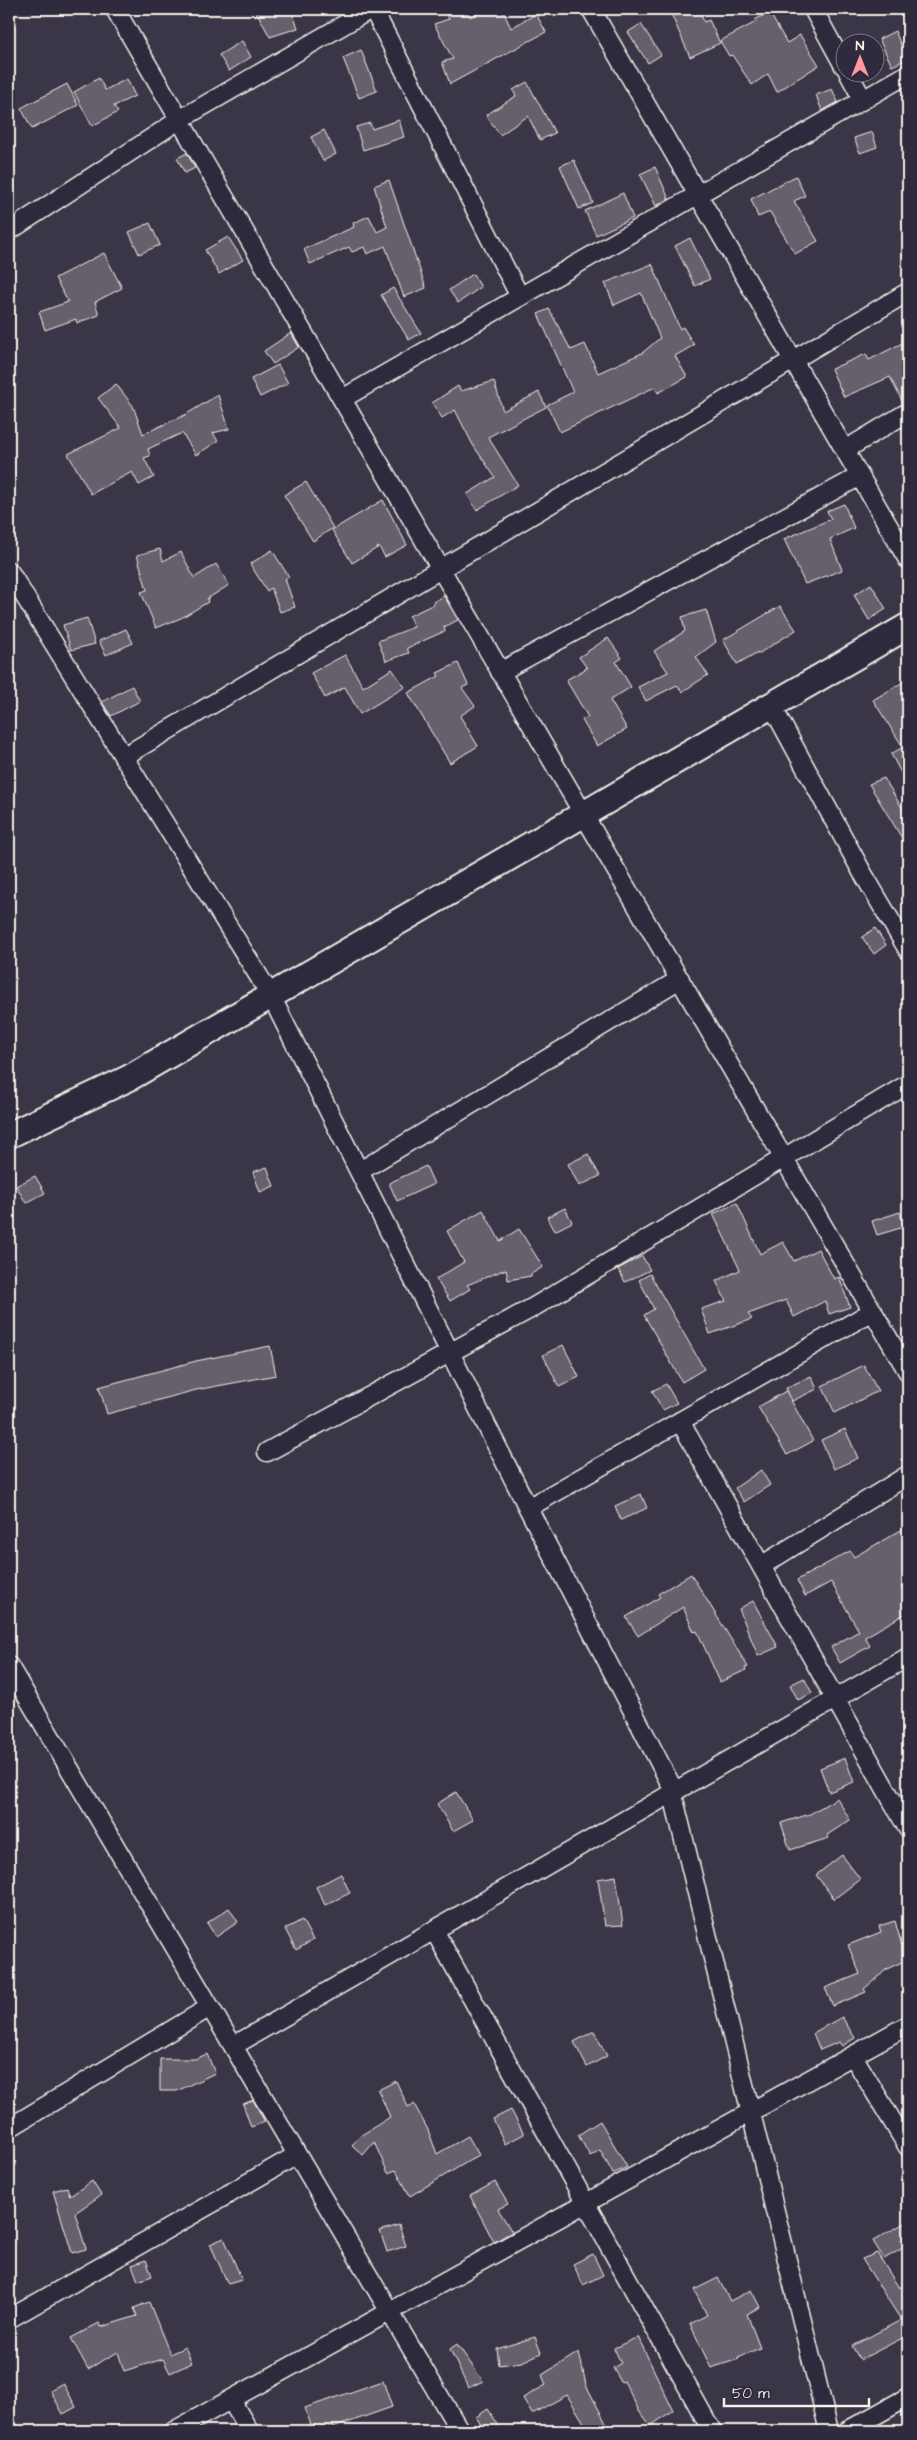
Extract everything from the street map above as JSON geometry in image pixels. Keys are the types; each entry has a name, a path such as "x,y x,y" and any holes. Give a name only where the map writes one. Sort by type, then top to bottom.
{"street":[{"path":"114,9 908,1372"},
{"path":"9,231 179,120 372,9 520,297"},
{"path":"591,9 908,560"},
{"path":"813,9 834,48"},
{"path":"342,399 908,74"},
{"path":"853,82 863,100"},
{"path":"124,757 908,292"},
{"path":"844,450 908,412"},
{"path":"500,672 860,476"},
{"path":"9,571 271,996 452,1352 528,1508 670,1783 829,2431"},
{"path":"9,1135 129,1078 908,626"},
{"path":"772,706 862,872 908,950"},
{"path":"360,1171 680,979"},
{"path":"267,1452 532,1308 908,1084"},
{"path":"528,1508 873,1311"},
{"path":"680,1421 908,1829"},
{"path":"761,1566 908,1475"},
{"path":"233,2046 908,1657"},
{"path":"9,1666 460,2431"},
{"path":"434,1930 712,2431"},
{"path":"9,2128 210,2007"},
{"path":"174,2431 908,2025"},
{"path":"853,2056 908,2147"},
{"path":"9,2320 297,2155"},
{"path":"847,2431 908,2397"},
{"path":"231,2400 249,2431"}],"building":[{"path":"255,9 291,9 298,28 270,37"},
{"path":"444,9 465,9 470,17 489,9 502,9 511,28 536,14 546,32 450,84 442,62 453,59 434,24 449,19"},
{"path":"669,9 699,9 704,22 709,20 720,43 690,57"},
{"path":"769,12 787,43 800,35 819,65 777,92 768,74 752,85 732,55 729,56 720,41 756,22 755,20"},
{"path":"641,24 661,55 648,63 628,32"},
{"path":"895,31 907,59 892,66 884,49 884,36"},
{"path":"242,41 251,57 229,71 219,55"},
{"path":"361,50 377,91 359,98 343,58"},
{"path":"99,78 105,90 127,79 135,96 114,106 118,112 92,126 74,92"},
{"path":"527,82 555,133 540,140 528,116 500,135 486,115 516,96 513,90"},
{"path":"67,84 78,105 32,129 21,108"},
{"path":"832,89 838,102 822,111 816,95"},
{"path":"399,120 404,137 363,150 356,127 370,123 372,129"},
{"path":"324,130 336,154 323,161 311,137"},
{"path":"872,132 877,147 860,153 854,138"},
{"path":"187,153 195,168 185,173 177,158"},
{"path":"574,160 593,203 579,209 560,166"},
{"path":"655,167 669,199 656,206 640,174"},
{"path":"796,176 805,196 794,201 818,241 795,254 770,212 758,217 751,199"},
{"path":"389,180 426,288 404,297 385,246 367,254 364,247 352,252 349,247 310,264 304,249 354,227 353,223 369,216 377,232 387,227 374,186"},
{"path":"623,193 633,218 596,235 585,211"},
{"path":"150,223 160,245 139,254 129,232"},
{"path":"228,237 243,260 219,274 205,250"},
{"path":"690,238 710,279 695,286 675,246"},
{"path":"104,253 122,288 95,302 99,315 77,323 76,319 45,330 39,312 68,302 55,278"},
{"path":"652,264 680,329 683,327 694,345 675,356 687,377 658,393 655,387 560,432 547,405 573,392 538,314 549,309 571,350 585,344 598,373 642,353 660,338 641,293 614,305 605,283"},
{"path":"473,274 481,287 458,303 449,290"},
{"path":"393,288 421,333 409,340 381,295"},
{"path":"291,333 299,347 273,364 264,351"},
{"path":"908,340 908,401 903,403 890,377 844,397 831,369 866,354 869,360"},
{"path":"278,365 288,383 260,397 251,379"},
{"path":"494,381 503,411 539,392 546,407 488,437 518,485 477,510 467,494 495,477 473,445 455,410 442,418 432,403 458,386 461,391"},
{"path":"116,384 133,406 143,434 185,415 218,395 229,429 213,433 218,441 196,455 182,433 148,449 150,456 144,458 154,477 139,485 132,472 91,494 68,454 121,428 98,398"},
{"path":"306,482 333,528 313,541 284,495"},
{"path":"383,500 407,545 385,557 379,547 352,563 332,530"},
{"path":"844,504 854,528 830,539 842,570 805,584 784,539 831,519 827,511"},
{"path":"160,549 163,561 181,552 194,578 216,564 229,585 207,599 208,602 181,618 156,628 141,592 147,590 137,555"},
{"path":"272,550 289,577 285,579 295,607 280,612 271,588 267,591 250,564"},
{"path":"871,584 886,609 869,620 854,595"},
{"path":"444,596 458,620 444,627 445,631 407,648 409,653 386,661 378,641 414,627 409,616 434,604 433,602"},
{"path":"780,606 796,630 758,654 758,652 737,664 723,640"},
{"path":"706,610 716,642 696,657 708,675 682,692 677,685 646,701 638,687 668,672 654,651 685,631 682,617"},
{"path":"87,618 95,644 71,650 63,625"},
{"path":"126,629 133,643 106,655 99,641"},
{"path":"608,638 622,658 616,662 631,687 610,700 627,729 597,746 582,720 588,717 566,680 587,668 579,657"},
{"path":"345,655 363,687 392,669 405,687 360,714 345,687 325,698 311,673"},
{"path":"458,663 468,685 462,688 475,706 460,716 478,746 450,763 408,693 439,676 437,673"},
{"path":"908,679 908,786 891,754 903,747 873,700"},
{"path":"132,686 140,701 111,716 102,702"},
{"path":"884,778 908,818 908,848 869,784"},
{"path":"875,928 886,945 874,954 862,937"},
{"path":"588,1154 600,1176 579,1186 568,1164"},
{"path":"426,1166 434,1184 397,1201 389,1183"},
{"path":"267,1167 274,1186 260,1192 253,1172"},
{"path":"35,1176 45,1193 26,1203 16,1186"},
{"path":"737,1203 760,1254 783,1242 794,1261 818,1249 834,1279 839,1277 850,1307 829,1314 825,1301 794,1317 786,1300 748,1314 752,1319 710,1334 701,1309 726,1301 716,1281 740,1270 713,1214"},
{"path":"565,1208 572,1222 555,1231 547,1217"},
{"path":"483,1210 500,1241 519,1229 543,1267 531,1274 531,1276 508,1280 506,1269 467,1285 470,1289 450,1301 436,1279 464,1262 447,1231"},
{"path":"900,1212 904,1227 877,1235 872,1221"},
{"path":"642,1256 650,1270 625,1282 618,1269"},
{"path":"650,1274 704,1369 682,1382 644,1315 654,1309 639,1280"},
{"path":"563,1345 579,1377 559,1387 543,1355"},
{"path":"270,1346 276,1375 196,1390 107,1414 99,1387 196,1361"},
{"path":"864,1365 878,1391 835,1413 822,1386"},
{"path":"811,1376 817,1389 792,1401 786,1388"},
{"path":"666,1384 677,1403 663,1410 652,1391"},
{"path":"786,1391 813,1441 787,1455 758,1407"},
{"path":"845,1429 858,1458 834,1469 821,1440"},
{"path":"761,1470 770,1485 744,1502 735,1488"},
{"path":"641,1494 647,1508 621,1520 615,1506"},
{"path":"908,1526 908,1583 901,1587 908,1597 908,1612 865,1637 870,1646 840,1663 831,1647 859,1631 831,1582 805,1596 797,1580 850,1551 854,1557"},
{"path":"691,1574 748,1667 745,1668 746,1670 720,1682 697,1631 694,1632 683,1607 638,1636 626,1617 660,1597 658,1594"},
{"path":"753,1601 778,1647 758,1656 739,1609"},
{"path":"804,1678 812,1693 798,1700 790,1685"},
{"path":"845,1758 854,1782 829,1792 820,1768"},
{"path":"456,1792 473,1820 453,1831 437,1804"},
{"path":"837,1798 850,1820 827,1835 829,1838 790,1850 781,1823 810,1814"},
{"path":"842,1855 860,1879 834,1899 816,1875"},
{"path":"341,1874 350,1893 325,1905 316,1887"},
{"path":"616,1876 623,1925 605,1926 598,1879"},
{"path":"229,1908 238,1922 216,1937 207,1923"},
{"path":"302,1920 313,1940 296,1950 285,1929"},
{"path":"895,1921 902,1946 908,1943 908,1959 887,1969 864,1989 866,1992 833,2006 825,1988 860,1974 848,1945 881,1932 879,1926"},
{"path":"842,2017 855,2038 842,2046 839,2042 820,2050 813,2033"},
{"path":"594,2031 607,2056 587,2067 574,2042"},
{"path":"207,2054 215,2073 177,2091 160,2091 160,2059 195,2059"},
{"path":"396,2081 408,2107 414,2104 428,2130 437,2154 468,2136 479,2155 410,2196 396,2170 388,2173 374,2142 363,2155 352,2145 360,2136 390,2117 378,2090"},
{"path":"253,2100 265,2122 251,2127 243,2104"},
{"path":"511,2110 524,2134 505,2144 493,2119"},
{"path":"600,2121 627,2167 613,2174 600,2150 590,2156 578,2135"},
{"path":"92,2181 101,2195 75,2213 86,2249 72,2253 53,2191 67,2187 70,2196"},
{"path":"495,2182 508,2204 498,2209 512,2232 494,2242 470,2196"},
{"path":"908,2221 908,2245 884,2259 873,2241"},
{"path":"399,2225 406,2246 387,2252 380,2231"},
{"path":"224,2238 242,2280 228,2284 210,2244"},
{"path":"877,2253 899,2288 908,2282 908,2335 860,2360 852,2346 901,2320 862,2259"},
{"path":"593,2254 603,2275 583,2285 573,2264"},
{"path":"146,2260 152,2276 138,2281 132,2265"},
{"path":"718,2278 730,2301 751,2290 760,2307 747,2314 760,2348 738,2357 739,2359 711,2368 690,2324 707,2315 694,2290"},
{"path":"149,2302 170,2354 185,2347 192,2363 170,2373 163,2359 124,2371 118,2352 88,2369 71,2338 99,2323 101,2327 137,2316 134,2308"},
{"path":"535,2337 541,2353 522,2362 499,2365 497,2349"},
{"path":"638,2337 673,2410 651,2426 638,2409 624,2381 621,2382 613,2368 621,2363 614,2348"},
{"path":"457,2344 483,2381 468,2388 450,2349"},
{"path":"579,2352 586,2385 610,2431 589,2431 567,2395 532,2414 523,2398 546,2385 542,2375"},
{"path":"383,2381 392,2407 324,2431 313,2431 305,2408"},
{"path":"63,2383 76,2407 63,2414 50,2390"},
{"path":"488,2409 502,2431 485,2431 476,2417"}]}
